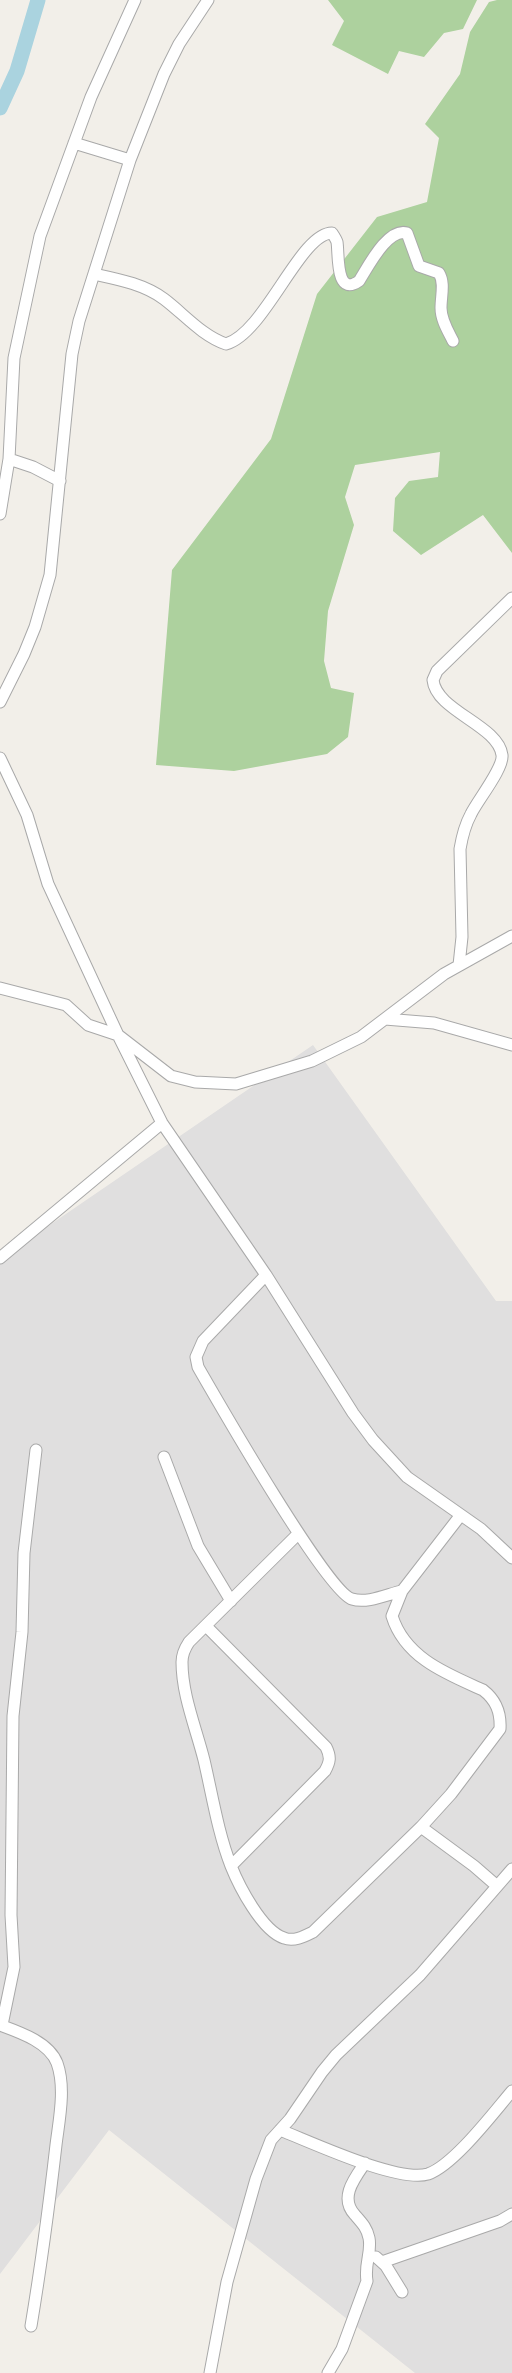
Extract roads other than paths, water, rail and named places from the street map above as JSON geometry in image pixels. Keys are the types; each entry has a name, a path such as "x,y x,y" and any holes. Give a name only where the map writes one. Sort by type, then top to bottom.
{"street":[{"path":"0,514 9,459 14,358 32,270 47,214 91,97 135,0"},
{"path":"0,702 24,654 46,593 53,556 72,354 79,321 130,160 164,74 179,44 208,0"},
{"path":"74,143 130,160"},
{"path":"94,274 125,281 150,290 162,297 208,335 226,344 235,342 246,331 285,282 310,246 326,233 332,233 337,240 340,273 343,280 348,285 354,285 359,281 386,242 397,232 402,231 407,233 411,239 419,266 439,273 442,278 441,309 443,319 453,341"},
{"path":"9,459 33,467 60,481"},
{"path":"459,965 462,937 460,854 462,840 470,815 499,767 502,754 500,747 491,737 440,695 434,685 434,677 437,671 512,598"},
{"path":"0,758 24,809 48,884 118,1035 162,1123 266,1275 353,1413 373,1440 407,1477 460,1516 481,1529 512,1558"},
{"path":"0,988 61,1002 88,1025 118,1035 171,1076 195,1082 227,1085 256,1079 312,1061 361,1037 429,984 459,965 512,936"},
{"path":"385,1019 434,1023 512,1045"},
{"path":"0,1258 162,1123"},
{"path":"266,1275 203,1341 197,1352 197,1362 217,1401 298,1534 347,1597 360,1600 402,1591"},
{"path":"31,2326 54,2164 61,2090 60,2078 56,2062 48,2052 30,2037 1,2025 14,1967 11,1915 13,1716 22,1632 24,1553 36,1450"},
{"path":"164,1457 198,1546 231,1601"},
{"path":"298,1534 185,1647 182,1661 189,1707 231,1866 252,1906 263,1922 276,1934 285,1939 303,1937 313,1932 421,1827 495,1738 500,1729 500,1720 495,1702 487,1693 431,1666 415,1652 398,1630 392,1616 402,1591 460,1516"},
{"path":"206,1626 326,1748 330,1755 330,1763 325,1771 231,1866"},
{"path":"421,1827 474,1866 497,1886"},
{"path":"210,2373 227,2282 256,2179 268,2146 336,2055 420,1975 512,1869"},
{"path":"280,2130 365,2163 407,2175 421,2175 430,2173 462,2148 512,2091"},
{"path":"328,2373 342,2349 365,2291 367,2281 366,2262 370,2243 367,2229 347,2203 349,2190 365,2163"},
{"path":"382,2262 500,2221 512,2214"},
{"path":"369,2252 382,2262 402,2292"}],"waterway":[{"path":"0,108 17,71 38,0"}]}
